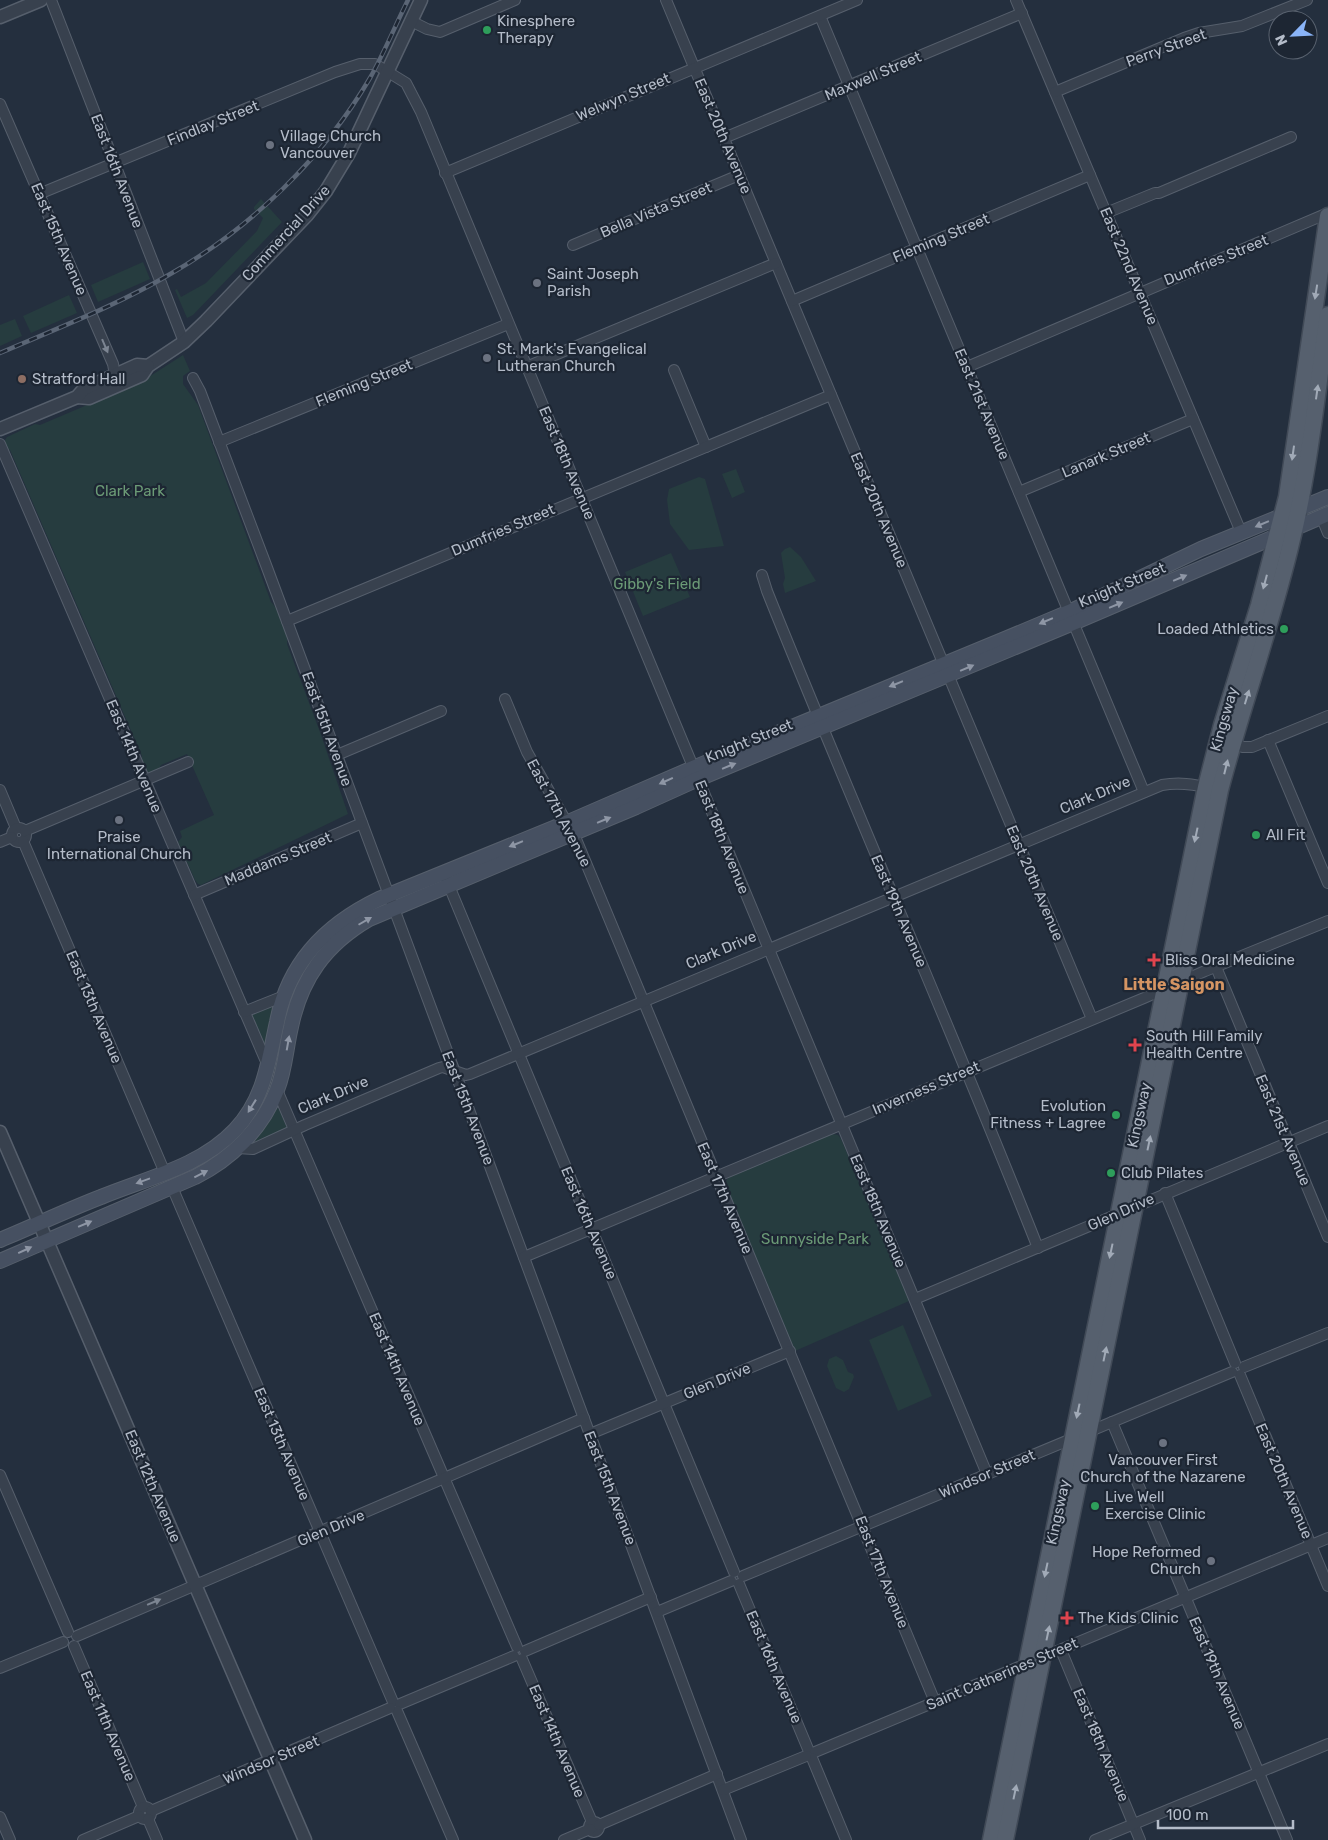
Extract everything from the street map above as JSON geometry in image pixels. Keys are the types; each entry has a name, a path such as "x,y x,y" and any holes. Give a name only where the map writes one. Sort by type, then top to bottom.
{"main road":[{"name":"Kingsway","path":"990,1840 1165,989 1213,789 1287,497 1328,215"},
{"name":"Kingsway","path":"1225,742 1274,608 1295,528 1328,315"},
{"name":"Knight Street","path":"1071,617 1241,532 1328,497"},
{"name":"Knight Street","path":"269,1067 277,1020 284,996 298,967 308,952 326,933 354,912 392,901 446,879 1071,617 1324,515"},
{"name":"Kingsway","path":"1005,1840 1182,981 1213,789"},
{"name":"Knight Street","path":"277,1090 294,1012 318,962 339,940 392,901"},
{"path":"0,1240 101,1196 165,1173 209,1152 236,1129 261,1090 269,1067"},
{"name":"Clark Drive","path":"0,1261 207,1171 238,1148 259,1123 277,1090"}],"street":[{"path":"0,16 41,0"},
{"name":"East 16th Avenue","path":"51,0 184,342"},
{"name":"Commercial Drive","path":"77,396 89,398 142,375 148,366 184,342 266,258 326,191 349,153 421,0"},
{"path":"411,21 427,29 440,32 515,0"},
{"name":"East 20th Avenue","path":"666,0 1092,1019"},
{"name":"Welwyn Street","path":"446,173 857,0"},
{"name":"East 22nd Avenue","path":"1016,0 1241,532"},
{"name":"Perry Street","path":"1055,92 1184,38 1199,33 1242,26 1307,0"},
{"name":"Maxwell Street","path":"724,138 1022,13"},
{"name":"East 21st Avenue","path":"820,16 1144,792"},
{"name":"Findlay Street","path":"39,194 335,72 368,63 375,64 387,71"},
{"name":"East 18th Avenue","path":"387,71 408,87 421,112 987,1474"},
{"name":"East 15th Avenue","path":"0,104 113,364 115,375"},
{"path":"1106,213 1159,193 1291,137"},
{"name":"Bella Vista Street","path":"573,245 739,175"},
{"name":"Fleming Street","path":"792,301 1090,175"},
{"name":"Dumfries Street","path":"967,367 1140,292 1328,215"},
{"path":"526,368 776,262"},
{"name":"Fleming Street","path":"220,442 508,324"},
{"name":"Commercial Drive","path":"0,429 77,396 84,389 137,365 148,366"},
{"path":"674,370 706,447"},
{"name":"East 15th Avenue","path":"193,378 220,442 287,620 741,1840"},
{"name":"Dumfries Street","path":"287,620 831,395"},
{"name":"Lanark Street","path":"1019,492 1193,419"},
{"name":"East 14th Avenue","path":"0,444 269,1067"},
{"path":"1324,515 1328,533"},
{"name":"East 19th Avenue","path":"762,574 767,591 820,722 1038,1248"},
{"name":"East 17th Avenue","path":"505,699 527,752 569,828 643,1000 935,1702"},
{"path":"337,755 441,711"},
{"path":"1225,742 1250,748 1328,716"},
{"path":"1268,740 1328,883"},
{"path":"0,842 188,762"},
{"name":"Clark Drive","path":"238,1148 253,1149 439,1068 443,1067 466,1075 1162,785 1173,783 1191,784 1213,789"},
{"name":"East 13th Avenue","path":"0,790 165,1173"},
{"name":"Maddams Street","path":"194,895 362,823"},
{"name":"East 16th Avenue","path":"446,879 846,1840"},
{"name":"Inverness Street","path":"524,1256 1328,921"},
{"name":"East 21st Avenue","path":"1216,967 1328,1237"},
{"path":"244,1012 284,996"},
{"name":"East 14th Avenue","path":"277,1090 596,1830"},
{"name":"Glen Drive","path":"915,1299 1288,1141 1328,1126"},
{"name":"East 12th Avenue","path":"0,1132 305,1840"},
{"name":"East 13th Avenue","path":"172,1187 453,1840"},
{"name":"East 20th Avenue","path":"1165,1193 1328,1586"},
{"name":"Windsor Street","path":"657,1612 1328,1333"},
{"name":"Glen Drive","path":"590,1434 790,1351"},
{"name":"Glen Drive","path":"0,1668 584,1418"},
{"name":"East 19th Avenue","path":"1112,1422 1287,1840"},
{"name":"East 11th Avenue","path":"0,1475 157,1840"},
{"name":"Saint Catherines Street","path":"722,1790 1328,1538"},
{"name":"Windsor Street","path":"83,1840 651,1597"},
{"name":"East 18th Avenue","path":"1061,1650 1140,1840"},
{"path":"1096,1840 1328,1744"},
{"path":"564,1840 596,1830 716,1774"},
{"path":"0,1817 10,1840"}],"green space":[{"path":"261,199 282,222 193,315 187,318 175,290 177,289 181,297 206,283 257,231 263,218 254,207"},
{"path":"143,262 150,279 98,302 91,285"},
{"path":"69,295 77,313 31,333 23,316"},
{"path":"15,319 22,336 0,346 0,325"},
{"name":"Clark Park","path":"183,355 190,371 183,376 183,384 198,405 271,602 282,621 287,644 348,814 201,885 195,880 178,842 182,837 180,831 214,815 187,754 161,765 155,772 146,772 141,763 142,756 10,450 7,449 4,442 7,437 35,424 40,425 141,382"},
{"path":"736,469 745,492 732,498 722,474"},
{"path":"699,477 705,479 724,546 689,550 670,524 667,500 669,489"},
{"path":"790,547 801,557 816,581 785,593 781,553"},
{"name":"Gibby's Field","path":"671,553 690,597 643,616 625,572"},
{"path":"273,1005 266,1045 264,1045 252,1017 258,1010"},
{"path":"279,1108 287,1128 254,1143 276,1109"},
{"name":"Sunnyside Park","path":"832,1134 838,1135 841,1139 909,1301 795,1351 725,1183 728,1178"},
{"path":"903,1325 932,1396 898,1411 869,1340"},
{"path":"836,1356 843,1360 848,1372 853,1374 854,1377 849,1389 844,1392 836,1388 827,1366 829,1359"}],"railway":[{"path":"0,353 88,316 151,285 202,255 257,212 308,163 351,107 375,69 408,0"}],"place":[{"name":"Kinesphere Therapy","path":"487,30"},
{"name":"Village Church Vancouver","path":"270,145"},
{"name":"Saint Joseph Parish","path":"537,283"},
{"name":"St. Mark's Evangelical Lutheran Church","path":"487,358"},
{"name":"Stratford Hall","path":"22,379"},
{"name":"Loaded Athletics","path":"1284,629"},
{"name":"Praise International Church","path":"119,820"},
{"name":"All Fit","path":"1256,835"},
{"name":"Bliss Oral Medicine","path":"1154,960"},
{"name":"South Hill Family Health Centre","path":"1135,1045"},
{"name":"Evolution Fitness + Lagree","path":"1116,1115"},
{"name":"Club Pilates","path":"1111,1173"},
{"name":"Vancouver First Church of the Nazarene","path":"1163,1443"},
{"name":"Live Well Exercise Clinic","path":"1095,1506"},
{"name":"Hope Reformed Church","path":"1211,1561"},
{"name":"The Kids Clinic","path":"1067,1618"}],"district":[{"name":"Little Saigon","path":"1174,984"}]}
